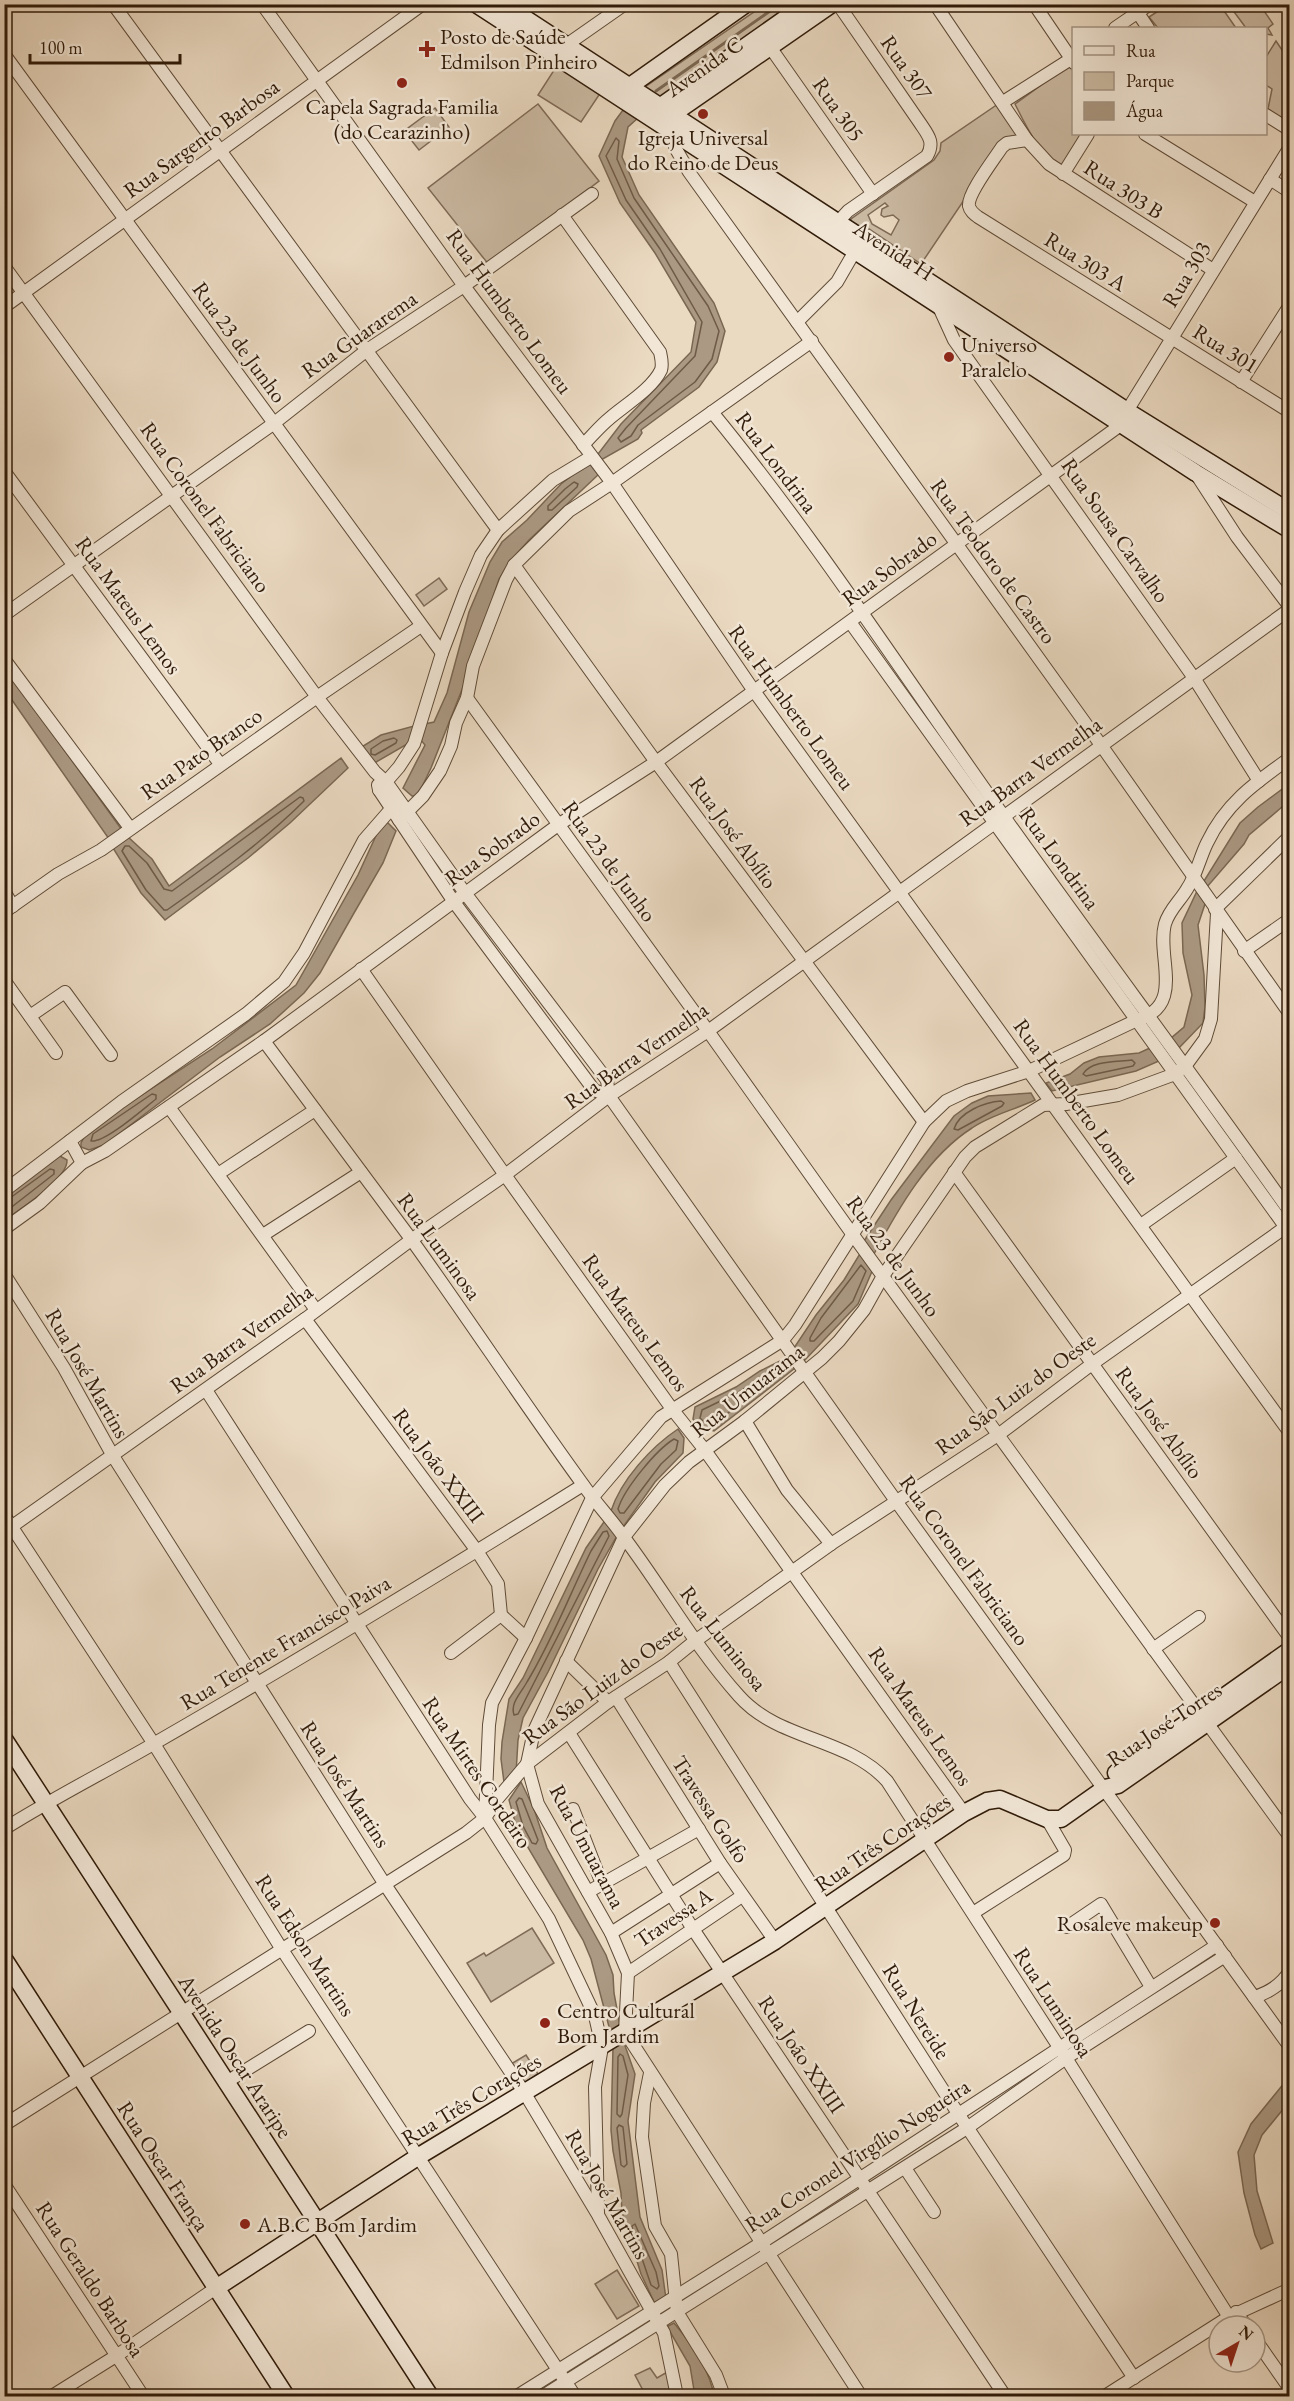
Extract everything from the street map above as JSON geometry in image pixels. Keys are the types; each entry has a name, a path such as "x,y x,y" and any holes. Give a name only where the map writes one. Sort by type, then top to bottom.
{"street":[{"path":"113,4 498,530"},
{"name":"Rua Humberto Lomeu","path":"262,4 464,286 612,483 754,692 1290,1433"},
{"name":"Rua Sargento Barbosa","path":"4,307 423,4"},
{"name":"Avenida H","path":"476,4 778,192 1227,483 1290,530"},
{"name":"Avenida H","path":"503,4 630,86 664,119"},
{"path":"565,46 625,4"},
{"name":"Avenida C","path":"630,86 746,4"},
{"name":"Avenida C","path":"664,119 806,4"},
{"name":"Avenida C","path":"664,119 832,4"},
{"name":"Rua 307","path":"838,4 931,140 932,146 927,156 873,194"},
{"name":"Rua 303 B","path":"935,4 1027,140 1049,164 1213,270"},
{"path":"1034,4 1072,58"},
{"path":"1116,27 1135,9 1150,4"},
{"path":"1135,9 1147,27"},
{"name":"Rua 305","path":"770,47 873,194"},
{"name":"Rua 23 de Junho","path":"4,54 442,653"},
{"path":"1003,102 1072,60"},
{"path":"1267,116 1290,130"},
{"name":"Rua Teodoro de Castro","path":"664,119 676,149 689,172 1101,745 1290,1014"},
{"path":"1063,174 1087,135"},
{"path":"1148,135 1255,202"},
{"name":"Rua 303 A","path":"1027,140 1007,143 1002,147 969,201 972,211 978,217 1172,339"},
{"name":"Rua 303","path":"1125,418 1213,270 1290,147"},
{"path":"1270,178 1288,189"},
{"name":"Avenida H","path":"778,192 837,223 858,245"},
{"name":"Rua Guararema","path":"4,615 273,424 367,350 464,286 592,194"},
{"path":"837,223 873,194"},
{"path":"562,215 660,352 662,360 662,369 656,377 633,401 608,419 583,445"},
{"path":"797,322 837,282 858,245"},
{"name":"Rua Coronel Fabriciano","path":"4,266 172,494 317,697 375,772 454,902 594,1090 609,1096"},
{"name":"Avenida H","path":"925,288 938,305 1125,418 1196,473 1227,483 1290,512"},
{"name":"Rua Sousa Carvalho","path":"938,305 954,340 1194,678 1259,781"},
{"path":"1241,382 1290,305"},
{"name":"Rua 301","path":"1172,339 1290,412"},
{"path":"403,817 423,796 440,771 467,698 473,666 514,565 569,511 812,342"},
{"name":"Rua Londrina","path":"712,412 863,612 999,820"},
{"name":"Rua Sobrado","path":"4,1230 40,1203 82,1163 105,1151 264,1041 558,825 656,762 754,692 1051,475 1125,418"},
{"path":"383,787 414,744 442,653 477,564 498,530 553,480 591,457"},
{"name":"Rua Mateus Lemos","path":"4,471 220,764"},
{"path":"1196,473 1237,537 1290,608"},
{"name":"Rua José Abílio","path":"514,565 656,762 924,1122"},
{"name":"Rua Barra Vermelha","path":"8,1529 505,1175 609,1096 708,1031 1290,608"},
{"name":"Rua Londrina","path":"850,622 1103,963 1137,1020 1288,1228"},
{"name":"Rua Pato Branco","path":"9,909 58,874 101,850 220,764 421,626"},
{"path":"4,659 130,828"},
{"name":"Rua 23 de Junho","path":"467,698 1290,1837"},
{"path":"1150,1016 1163,999 1166,987 1163,940 1168,916 1188,888 1221,817 1259,781 1290,758"},
{"path":"4,1191 70,1140 246,1014 284,982 304,953 364,840 395,804"},
{"name":"Rua Coronel Fabriciano","path":"403,817 465,893 607,1080 609,1096 896,1501 1290,2047"},
{"path":"1216,911 1290,836"},
{"path":"4,891 9,909"},
{"name":"Rua Umuarama","path":"626,2032 628,1973 611,1933 558,1843 538,1804 527,1764 534,1731 624,1537 665,1485 704,1449 805,1372 839,1341 864,1310 883,1276 954,1172 975,1147 1043,1105 1066,1104 1118,1095 1175,1074 1186,1065 1205,1039 1210,1019 1216,911"},
{"path":"1244,951 1290,919"},
{"name":"Rua Londrina","path":"1103,963 1150,1016 1290,1212"},
{"name":"Rua Mateus Lemos","path":"362,969 505,1175 672,1409 704,1449 793,1572 964,1813"},
{"path":"4,980 56,1053"},
{"path":"30,1016 65,992 111,1055"},
{"name":"Rua Umuarama","path":"485,1818 492,1703 526,1638 592,1498 628,1453 661,1417 783,1340 795,1325 924,1122 946,1101 960,1094 1029,1071 1150,1016"},
{"name":"Rua Luminosa","path":"264,1041 411,1240 592,1498 624,1537 695,1641 740,1696 760,1715 856,1755 877,1769 887,1781 1232,2314"},
{"path":"169,1107 316,1310"},
{"path":"218,1174 315,1110"},
{"path":"70,1140 82,1163"},
{"path":"1141,1225 1236,1158"},
{"path":"263,1235 361,1172"},
{"name":"Rua José Abílio","path":"954,1172 1290,1638"},
{"name":"Rua São Luiz do Oeste","path":"485,1818 498,1798 527,1764 612,1700 669,1662 831,1544 998,1435 1190,1294 1288,1228"},
{"name":"Rua José Martins","path":"6,1277 64,1368 113,1456 256,1683 384,1883 524,2092 598,2214 667,2341 677,2397"},
{"name":"Rua João XXIII","path":"305,1319 477,1551 498,1584 501,1615"},
{"name":"Rua Mirtes Cordeiro","path":"206,1390 356,1625 470,1799 485,1818 549,1919 575,1970 595,2016 602,2047 595,2087 598,2214"},
{"path":"745,1420 787,1490 831,1544"},
{"name":"Rua Tenente Francisco Paiva","path":"4,1829 356,1625 583,1485"},
{"name":"Rua Edson Martins","path":"4,1515 8,1529 154,1744 281,1948 575,2397"},
{"path":"451,1653 501,1615 526,1638"},
{"path":"1153,1649 1199,1617"},
{"name":"Rua José Torres","path":"1105,1788 1118,1785 1290,1650"},
{"name":"Travessa Golfo","path":"566,1661 612,1700 742,1896 775,1941"},
{"name":"Rua Nereide","path":"669,1662 967,2128 1134,2378"},
{"name":"Rua José Torres","path":"1203,1718 1290,1665"},
{"name":"Rua João XXIII","path":"569,1733 693,1929 1005,2397"},
{"name":"Avenida Oscar Araripe","path":"4,1739 430,2397"},
{"path":"973,1913 1064,1855 1065,1850 1047,1820 1061,1819 1105,1788"},
{"name":"Rua Três Corações","path":"52,2397 117,2356 316,2221 419,2156 775,1941 964,1813 987,1801 1000,1799 1047,1820"},
{"path":"573,1809 602,1884"},
{"path":"4,2126 485,1818"},
{"path":"588,1892 699,1829"},
{"path":"611,1933 720,1863"},
{"name":"Travessa A","path":"628,1973 742,1896"},
{"path":"1067,1927 1101,1904 1151,1987"},
{"name":"Rua Coronel Virgílio Nogueira","path":"517,2397 676,2296 868,2192 967,2128 1151,1987 1217,1945"},
{"name":"Rua Coronel Virgílio Nogueira","path":"543,2397 658,2325 860,2179 959,2115 1225,1956"},
{"name":"Rua Oscar França","path":"4,1959 286,2397"},
{"path":"1254,1997 1264,1994 1285,1979 1290,1971"},
{"path":"225,2083 309,2031"},
{"path":"626,2032 650,2073 861,2397"},
{"path":"650,2073 644,2103 642,2137 655,2226 670,2250 676,2312 716,2375 724,2397"},
{"path":"905,2168 934,2212"},
{"name":"Rua Geraldo Barbosa","path":"4,2184 143,2397"},
{"path":"1232,2314 1290,2289"},
{"path":"1105,2397 1207,2330"},
{"path":"1267,2356 1290,2389"}],"green space":[{"path":"1169,4 1220,5 1235,27 1157,27 1149,17"},
{"path":"764,5 801,5 666,100 643,91 645,87"},
{"path":"1229,5 1260,5 1273,24 1268,28 1272,35 1267,34 1267,27 1245,27"},
{"path":"1276,41 1286,56 1289,54 1289,123 1268,109 1272,89 1267,86 1267,55"},
{"path":"558,64 601,92 581,122 538,95"},
{"path":"1069,65 1072,70 1072,135 1086,135 1066,168 1057,164 1042,150 1029,132 1015,104"},
{"path":"538,104 599,181 489,265 428,188"},
{"path":"998,104 1019,138 1005,139 921,264 869,229 861,234 851,227 851,219 934,160 940,151 941,143","holes":["885,203 888,206 882,209 881,215 884,217 893,215 899,220 891,235 872,224 868,215"]},
{"path":"435,108 449,127 419,150 404,131"},
{"path":"439,578 447,589 424,606 416,595"},
{"path":"532,1928 554,1963 491,2002 467,1963 484,1953 486,1956"},
{"path":"526,2055 538,2074 524,2083 511,2064"},
{"path":"617,2270 639,2306 617,2319 595,2284"},
{"path":"650,2368 657,2378 669,2371 672,2396 646,2396 635,2375"}],"water":[{"path":"623,110 638,118 628,127 622,157 639,195 714,303 725,331 717,362 699,387 641,430 642,433 638,439 601,460 598,454 621,424 691,352 696,322 655,253 620,203 599,156 615,121"},
{"path":"590,462 599,474 529,540 512,559 499,579 465,682 431,768 419,793 412,796 403,788 425,745 420,739 425,724 434,722 447,693 469,612 490,562 502,542 527,520 561,484"},
{"path":"4,666 122,830 109,839 5,690"},
{"path":"414,726 409,743 371,765 360,748 381,735"},
{"path":"341,758 348,768 290,823 248,858 165,920 141,893 113,848 128,837 152,859 169,886"},
{"path":"1289,784 1289,801 1249,835 1207,887 1204,881 1240,823"},
{"path":"386,821 396,831 383,863 320,973 304,993 270,1024 220,1057 104,1145 89,1150 81,1147 88,1130 212,1049 296,985 358,875 380,827"},
{"path":"1198,889 1206,901 1198,925 1204,975 1203,1023 1177,1050 1170,1039 1184,1027 1192,995 1183,953 1182,923"},
{"path":"1150,1048 1159,1061 1136,1071 1052,1091 1046,1083 1070,1074 1084,1063 1099,1057 1139,1053"},
{"path":"1031,1093 1035,1100 979,1123 942,1153 928,1168 904,1202 874,1254 864,1241 891,1200 954,1116 972,1103 988,1096"},
{"path":"60,1156 67,1160 60,1176 42,1193 5,1220 5,1195"},
{"path":"861,1252 873,1269 858,1304 805,1360 794,1348 816,1315 844,1280"},
{"path":"790,1356 799,1365 714,1431 699,1427 693,1419 695,1407"},
{"path":"678,1429 684,1438 683,1453 655,1482 623,1527 611,1511 622,1488 638,1465"},
{"path":"606,1519 618,1534 523,1718 518,1740 516,1774 505,1790 501,1759 509,1699 523,1678 586,1548"},
{"path":"521,1782 534,1809 547,1848 606,1955 613,1975 621,2031 612,2038 591,1959 583,1940 517,1829 509,1800"},
{"path":"623,2040 635,2074 628,2121 640,2217 662,2270 666,2299 656,2306 641,2274 622,2213 621,2193 613,2151 611,2130 613,2047"},
{"path":"1289,2077 1289,2102 1262,2135 1254,2155 1257,2191 1273,2243 1261,2249 1244,2193 1238,2152 1251,2124"},
{"path":"674,2323 699,2358 714,2396 695,2396 690,2366 669,2330 668,2326"}],"waterway":[{"path":"656,91 780,4"}],"place":[{"name":"Posto de Saúde Edmilson Pinheiro","path":"427,49"},
{"name":"Capela Sagrada Familia (do Cearazinho)","path":"402,83"},
{"name":"Igreja Universal do Reino de Deus","path":"703,114"},
{"name":"Universo Paralelo","path":"949,357"},
{"name":"Rosaleve makeup","path":"1215,1923"},
{"name":"Centro Cultural Bom Jardim","path":"545,2023"},
{"name":"A.B.C Bom Jardim","path":"245,2224"}]}
